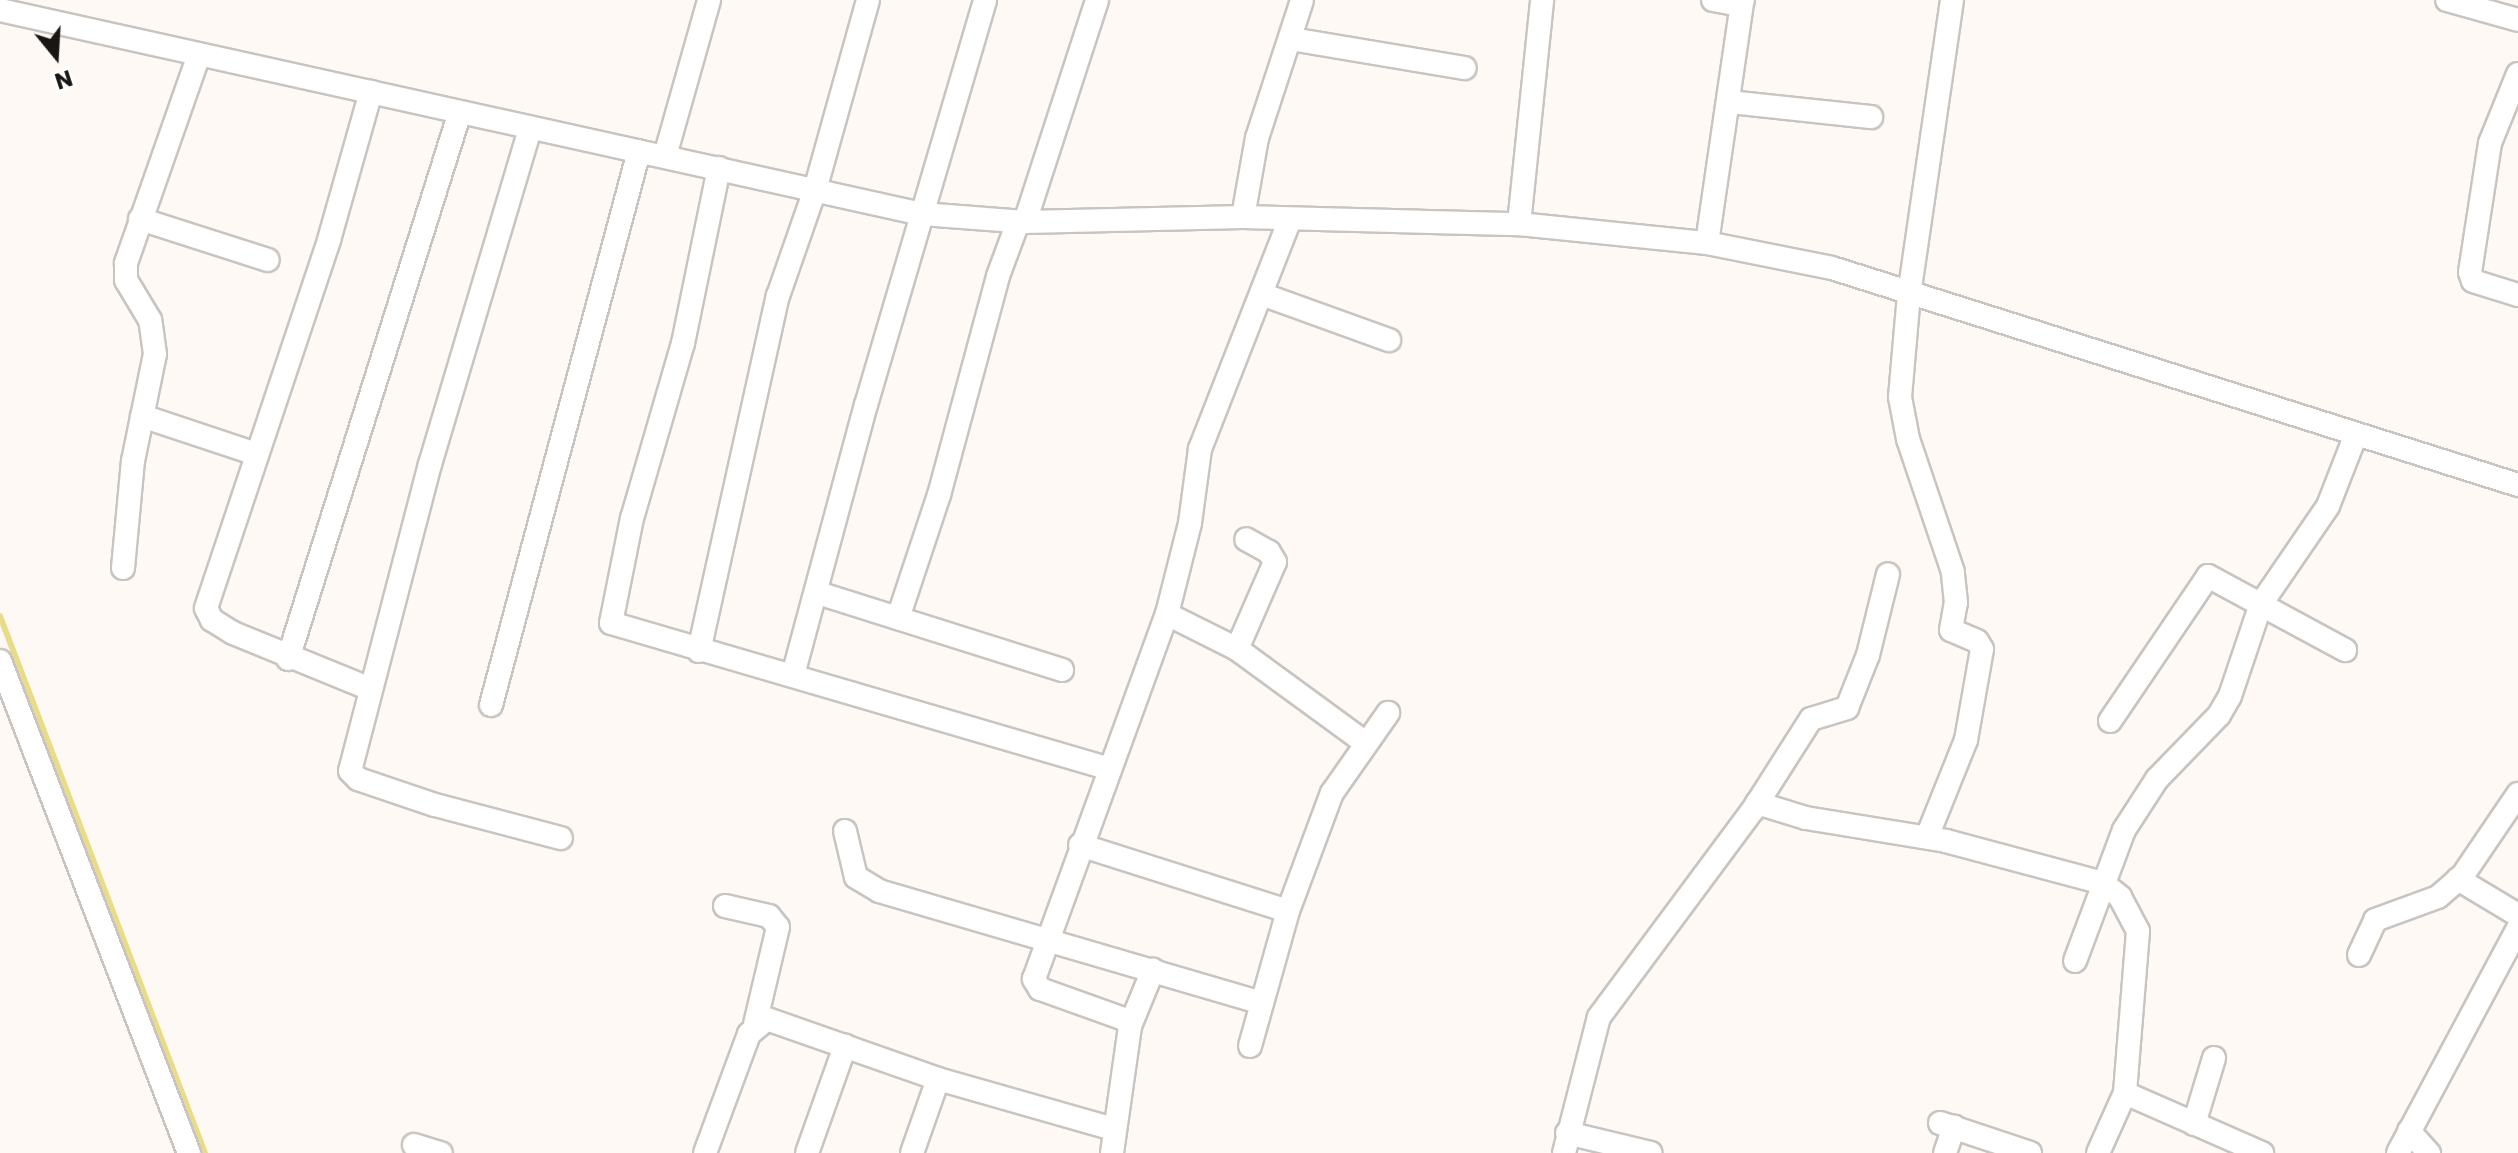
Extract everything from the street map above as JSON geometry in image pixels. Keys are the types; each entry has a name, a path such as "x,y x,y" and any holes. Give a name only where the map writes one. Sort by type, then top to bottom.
{"street":[{"path":"665,156 709,0"},
{"path":"699,651 778,296 815,190 868,0"},
{"path":"793,675 985,0"},
{"path":"898,618 939,495 998,276 1022,222 1097,0"},
{"path":"1243,217 1257,138 1302,0"},
{"path":"1519,224 1542,0"},
{"path":"1707,243 1730,102 1742,1 1713,0"},
{"path":"1927,837 1966,740 1982,649 1977,641 1951,630 1956,603 1953,572 1908,439 1900,370 1952,0"},
{"path":"2447,0 2518,20"},
{"path":"0,10 371,92 459,115 665,156 922,214 1022,222 1243,217 1519,224 1707,243 1832,268 1909,295 2518,485"},
{"path":"1291,39 1465,68"},
{"path":"123,568 155,337 126,280 126,263 199,54"},
{"path":"2518,74 2490,143 2470,272 2473,281 2518,295"},
{"path":"368,688 288,659 212,620 206,608 329,240 371,92"},
{"path":"1730,102 1871,117"},
{"path":"288,659 459,115"},
{"path":"530,129 368,688 350,766 352,775 435,805 561,838"},
{"path":"491,705 639,151"},
{"path":"719,168 683,343 632,518 610,617 615,628 793,675 1110,769"},
{"path":"140,219 268,260"},
{"path":"1130,1026 1124,1019 1035,984 1080,845 1167,614 1190,523 1200,449 1264,295 1290,219"},
{"path":"1264,295 1389,340"},
{"path":"142,416 256,454"},
{"path":"2075,961 2124,830 2157,779 2219,715 2230,696 2261,604 2328,506 2356,434"},
{"path":"1237,649 1275,562 1269,552 1246,539"},
{"path":"1651,1153 1565,1143 1599,1017 1757,803 1811,719 1843,711 1851,701 1888,574"},
{"path":"2110,721 2204,578 2222,579 2345,650"},
{"path":"818,593 1062,670"},
{"path":"1167,614 1237,649 1364,742"},
{"path":"0,661 189,1153"},
{"path":"1250,1046 1288,911 1332,793 1364,742 1388,713"},
{"path":"2359,955 2375,920 2438,897 2458,879 2518,794"},
{"path":"1757,803 1806,818 1927,837 2103,883 2126,906 2138,931 2125,1093 2098,1153"},
{"path":"845,831 850,861 865,885 1262,1003"},
{"path":"1080,845 1288,911"},
{"path":"2458,879 2518,915"},
{"path":"705,1153 755,1024 778,927 769,916 725,906"},
{"path":"2398,1153 2518,928"},
{"path":"1112,1153 1130,1026 1153,970"},
{"path":"755,1024 767,1019 938,1079 1113,1129"},
{"path":"807,1153 845,1046"},
{"path":"2194,1124 2214,1058"},
{"path":"912,1153 938,1079"},
{"path":"2125,1093 2262,1153"},
{"path":"1945,1153 1947,1125 2030,1153"},
{"path":"2409,1131 2429,1153"},
{"path":"414,1145 441,1153"}],"waterway":[{"path":"0,616 205,1153"}]}
